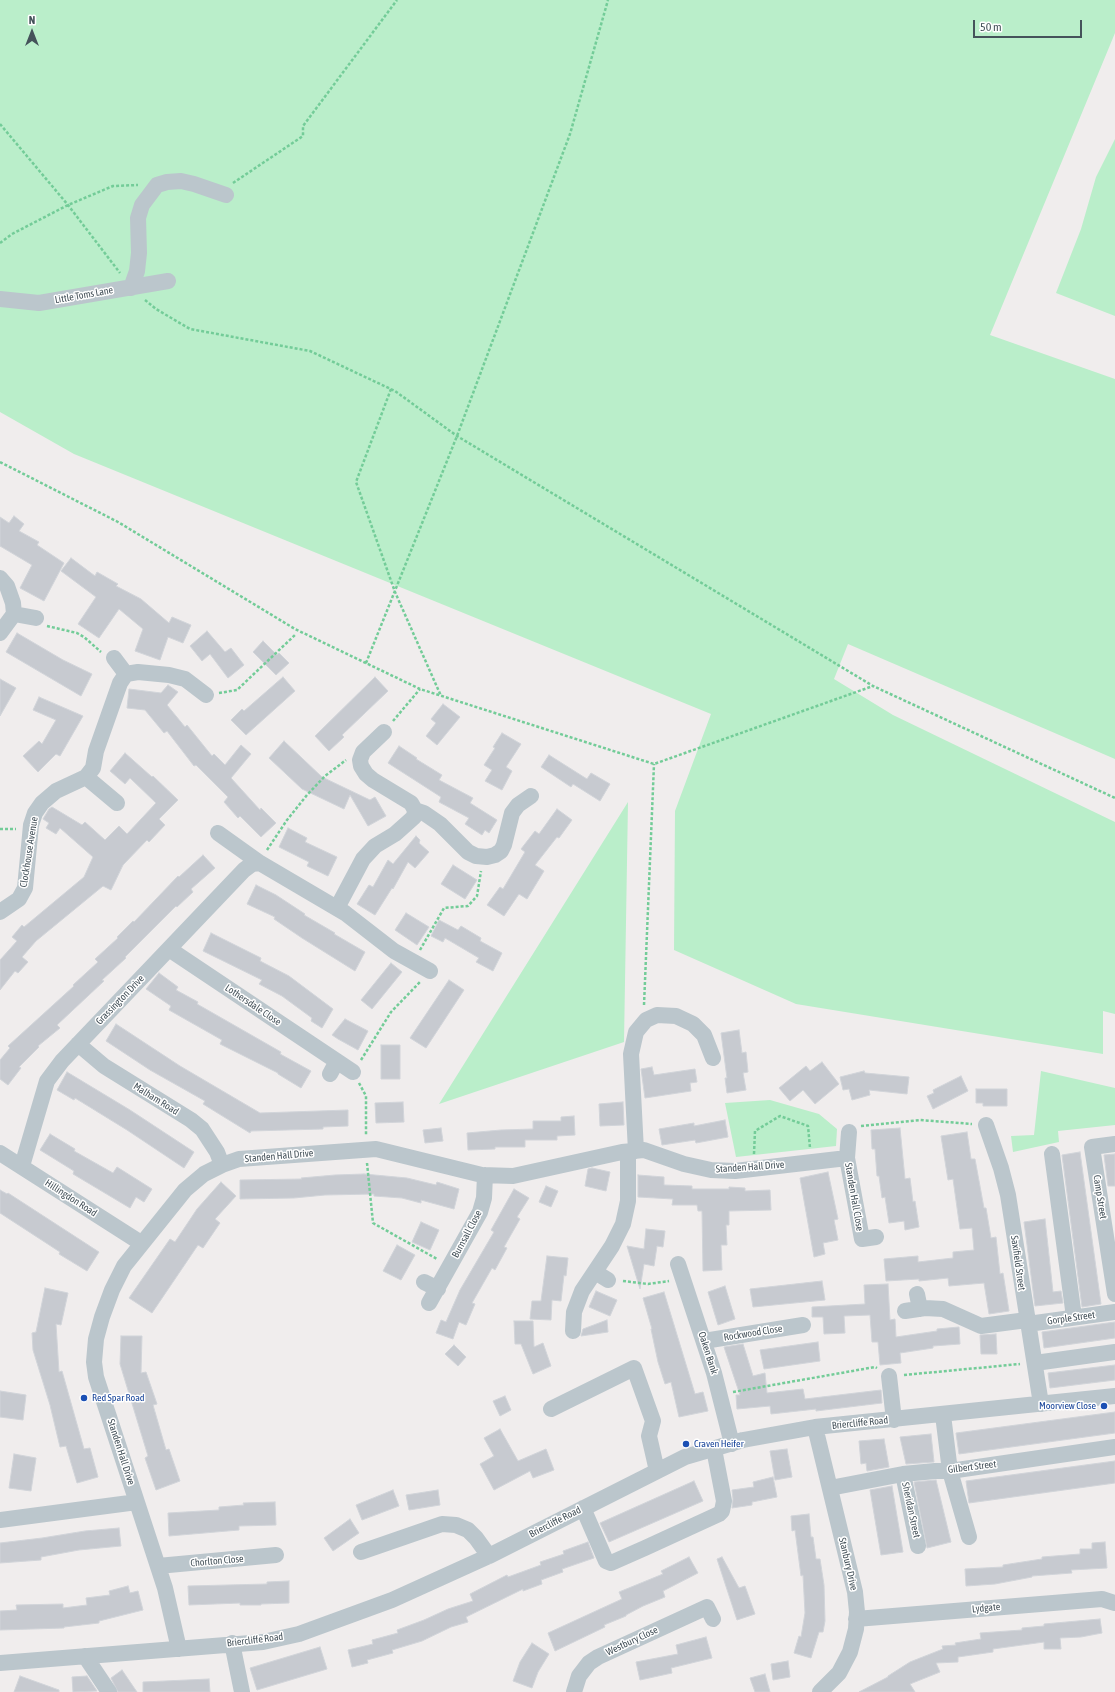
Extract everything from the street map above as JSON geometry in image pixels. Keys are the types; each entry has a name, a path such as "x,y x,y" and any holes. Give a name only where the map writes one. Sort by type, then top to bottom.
{"street":[{"path":"131,288 137,271 139,253 138,218 142,205 157,185 167,182 181,181 226,195"},
{"name":"Little Toms Lane","path":"0,299 39,303 168,281"},
{"path":"0,578 7,586 13,603 14,614 0,633"},
{"path":"14,614 36,618"},
{"path":"114,658 126,674"},
{"path":"117,804 86,777 92,768 96,751 120,683 126,674 138,672 169,675 185,679 206,695"},
{"path":"337,908 364,859 374,846 395,834 406,826 414,817 415,810 411,803 366,774 361,766 360,760 363,752 384,732"},
{"name":"Clockhouse Avenue","path":"0,912 19,899 25,888 31,825 35,813 42,803 56,791 86,777"},
{"path":"415,810 424,813 440,824 468,852 476,856 484,857 495,855 501,851 504,845 512,813 518,805 531,796"},
{"path":"218,833 260,863 337,908 394,951 430,971"},
{"name":"Grassington Drive","path":"22,1166 47,1081 62,1061 244,870 252,864 260,863"},
{"name":"Lothersdale Close","path":"169,949 333,1067 353,1072"},
{"path":"573,1331 574,1312 582,1291 602,1276 612,1246 623,1224 628,1201 632,1151 631,1054 636,1032 646,1020 657,1015 676,1016 693,1024 704,1035 713,1058"},
{"name":"Malham Road","path":"78,1044 104,1066 191,1120 202,1129 217,1152 222,1165"},
{"name":"Saxifield Street","path":"986,1125 1001,1168 1008,1195 1041,1404"},
{"name":"Standen Hall Close","path":"850,1132 847,1158 863,1240"},
{"name":"Camp Street","path":"1115,1144 1092,1147 1115,1294"},
{"name":"Standen Hall Drive","path":"179,1648 165,1588 96,1377 94,1362 96,1339 112,1290 124,1266 185,1190 204,1174 222,1165 240,1159 376,1148 485,1175 513,1176 632,1151 644,1150 684,1164 711,1170 735,1171 847,1158"},
{"name":"Hillingdon Road","path":"0,1153 141,1243"},
{"path":"1052,1154 1074,1317"},
{"name":"Burnsall Close","path":"430,1303 431,1286 450,1266 480,1212 484,1198 485,1175"},
{"name":"Oaken Bank","path":"680,1270 723,1402 732,1444"},
{"name":"Gorple Street","path":"914,1304 943,1309 981,1326 1115,1312"},
{"name":"Rockwood Close","path":"704,1341 803,1325"},
{"path":"1035,1363 1115,1352"},
{"path":"551,1409 634,1368 653,1421 649,1436 657,1471"},
{"path":"889,1376 894,1420"},
{"name":"Briercliffe Road","path":"0,1663 232,1643 263,1642 299,1634 392,1600 489,1556 685,1457 732,1444 815,1427 944,1415 1115,1396"},
{"path":"944,1415 950,1471 970,1537"},
{"name":"Stanbury Drive","path":"815,1427 855,1592 856,1619 856,1629 850,1652 839,1673 820,1692"},
{"name":"Gilbert Street","path":"830,1488 903,1474 950,1471 1115,1447"},
{"path":"583,1508 606,1561 611,1563 645,1548 719,1514 722,1511 724,1507 723,1496 714,1449"},
{"name":"Sheridan Street","path":"903,1474 918,1546"},
{"path":"0,1520 137,1502"},
{"path":"361,1552 442,1524 456,1525 468,1530 489,1556"},
{"name":"Chorlton Close","path":"158,1566 276,1555"},
{"name":"Lydgate","path":"856,1619 1102,1599 1115,1603"},
{"name":"Westbury Close","path":"574,1692 579,1676 589,1663 598,1657 708,1608"},
{"path":"232,1643 242,1692"},
{"path":"85,1656 109,1692"}],"path":[{"path":"209,190 233,184 304,136 303,126 396,0"},
{"path":"366,663 457,436 570,134 608,0"},
{"path":"0,124 68,205 131,288 156,309 190,329 310,351 391,389 457,436 873,686 1115,798"},
{"path":"0,242 12,234 68,205 113,186 157,185"},
{"path":"391,389 356,482 395,592 442,696"},
{"path":"0,462 118,522 295,629 420,689 654,764 873,686"},
{"path":"36,618 42,624 77,633 84,637 102,653 114,658"},
{"path":"206,695 237,690 296,634"},
{"path":"384,732 420,689"},
{"path":"260,863 286,820 307,795 325,776 346,760 363,752"},
{"path":"643,1023 654,764"},
{"path":"0,829 17,829"},
{"path":"413,962 444,908 468,906 477,896 484,857"},
{"path":"430,971 391,1012 353,1072 366,1096 366,1149 373,1223 450,1266"},
{"path":"754,1169 755,1131 780,1116 808,1126 812,1162"},
{"path":"850,1132 850,1127 920,1120 986,1125"},
{"path":"602,1276 648,1284 666,1282 680,1270"}],"green space":[{"path":"0,0 1115,0 1115,33 990,335 1115,379 1115,759 848,644 834,679 893,715 1115,822 1115,1014 1103,1011 1103,1054 796,1004 674,950 675,811 711,714 74,454 0,412"},
{"path":"1115,139 1115,316 1056,293 1081,229 1096,177"},
{"path":"628,802 624,1042 439,1104"},
{"path":"1041,1071 1115,1088 1115,1125 1058,1131 1059,1142 1013,1152 1011,1136 1034,1135"},
{"path":"770,1100 819,1114 837,1129 836,1146 736,1157 725,1103"}],"building":[{"path":"14,516 24,524 19,531 39,542 37,545 64,563 44,601 20,588 32,565 0,546 0,517 9,523"},
{"path":"71,558 95,576 97,572 118,584 116,586 141,599 169,623 172,617 191,625 183,643 168,637 160,660 135,651 143,629 119,609 99,638 78,624 96,597 61,571"},
{"path":"207,631 225,652 231,648 244,665 228,678 210,654 202,661 190,646"},
{"path":"17,633 63,660 92,674 81,696 6,652"},
{"path":"263,641 277,655 279,653 289,663 276,675 253,652"},
{"path":"283,677 295,691 246,735 231,720 242,709 244,711"},
{"path":"375,677 388,691 342,735 344,737 329,751 315,736"},
{"path":"0,679 16,688 0,716"},
{"path":"168,685 178,692 167,705 185,727 187,725 212,756 214,754 225,765 241,745 251,754 231,778 260,810 261,808 276,823 261,837 240,816 238,818 224,802 228,797 196,765 194,766 167,731 164,733 145,710 127,708 129,689 161,693"},
{"path":"39,697 83,716 60,756 56,754 38,772 23,756 39,741 42,744 56,720 33,710"},
{"path":"443,704 460,717 437,745 426,736 436,723 431,719"},
{"path":"502,733 521,744 506,767 512,771 502,790 485,781 492,770 484,765 495,748 493,747"},
{"path":"284,741 322,777 370,800 375,797 386,816 368,826 350,795 344,809 302,789 269,758"},
{"path":"399,746 417,758 416,759 442,775 439,780 473,798 470,803 497,820 489,833 485,830 482,835 465,824 469,818 439,802 441,797 388,763"},
{"path":"125,753 152,777 153,776 178,800 159,819 165,825 149,842 147,840 123,865 111,890 103,886 36,941 22,957 28,962 18,973 15,971 0,990 0,960 17,941 12,937 22,925 24,927 84,877 93,857 60,828 56,834 46,828 49,823 43,819 49,809 52,807 82,825 85,822 105,840 119,826 127,834 156,803 130,778 125,784 110,771"},
{"path":"549,755 587,779 591,773 610,784 600,801 573,784 571,787 541,767"},
{"path":"557,809 572,820 559,838 557,837 535,865 544,871 527,899 519,894 504,916 487,905 500,887 503,889 525,852 521,849 535,831 539,834"},
{"path":"288,828 307,838 305,842 337,857 328,876 307,866 309,862 279,847"},
{"path":"416,836 420,840 419,843 429,852 415,868 408,862 393,889 392,888 375,915 357,904 369,885 373,887 388,860 393,864"},
{"path":"203,855 215,868 191,889 193,892 177,907 176,906 125,957 126,958 102,980 104,981 57,1025 60,1028 38,1046 39,1047 19,1067 21,1068 8,1085 0,1079 0,1060 10,1048 8,1046 74,986 73,985 98,962 95,959 118,938 117,937 133,921 134,922 178,876 179,877"},
{"path":"453,865 477,880 465,899 441,884"},
{"path":"256,885 276,895 305,914 304,915 365,952 355,971 302,938 274,919 275,917 247,904"},
{"path":"406,913 429,927 417,945 395,930"},
{"path":"439,920 458,930 461,926 481,938 480,941 502,953 493,971 476,962 479,958 445,938 443,942 431,936"},
{"path":"211,933 261,958 260,961 289,976 333,1009 322,1028 311,1021 312,1018 282,996 259,984 262,980 203,951"},
{"path":"391,963 402,972 372,1009 361,1000"},
{"path":"159,973 178,987 176,990 198,1002 197,1004 311,1071 301,1088 278,1073 220,1044 222,1040 169,1010 171,1006 146,989"},
{"path":"449,980 464,990 426,1048 410,1038"},
{"path":"345,1019 368,1031 358,1050 332,1035"},
{"path":"116,1024 180,1066 260,1113 348,1110 348,1126 323,1127 323,1129 251,1131 250,1133 203,1104 205,1101 150,1070 106,1041"},
{"path":"739,1030 742,1053 746,1052 748,1072 743,1073 746,1090 727,1093 725,1078 727,1078 721,1033"},
{"path":"381,1045 400,1045 400,1079 381,1079"},
{"path":"822,1062 839,1084 815,1104 803,1090 790,1101 779,1088 806,1066 810,1071"},
{"path":"652,1067 654,1075 695,1069 697,1082 690,1083 691,1091 645,1098 641,1069"},
{"path":"864,1071 865,1073 909,1077 907,1094 869,1090 870,1095 852,1100 849,1089 843,1090 840,1077"},
{"path":"67,1072 130,1110 194,1152 184,1168 75,1098 74,1100 57,1090"},
{"path":"961,1076 968,1091 933,1109 927,1096 934,1093 933,1090"},
{"path":"976,1089 1007,1089 1007,1106 983,1106 983,1103 976,1103"},
{"path":"403,1102 404,1122 376,1123 375,1103"},
{"path":"623,1102 624,1125 600,1126 599,1104"},
{"path":"574,1116 575,1135 557,1136 557,1140 525,1140 525,1147 495,1147 495,1149 468,1150 467,1133 533,1129 533,1121 561,1121 561,1117"},
{"path":"725,1120 728,1137 696,1143 695,1140 662,1145 659,1129 694,1123 694,1126"},
{"path":"441,1128 443,1141 425,1143 423,1130"},
{"path":"900,1128 905,1179 910,1178 913,1202 915,1201 919,1227 905,1230 904,1221 889,1223 885,1197 882,1198 879,1176 877,1176 875,1149 872,1149 871,1130"},
{"path":"967,1132 971,1159 975,1159 991,1238 996,1237 1000,1274 1003,1273 1009,1311 989,1314 984,1283 949,1286 948,1278 919,1281 919,1279 886,1281 884,1259 918,1256 918,1262 953,1258 953,1252 974,1250 972,1228 960,1229 953,1179 948,1180 941,1136"},
{"path":"50,1134 75,1149 74,1151 113,1173 117,1167 152,1189 144,1202 136,1197 130,1208 73,1174 74,1171 40,1150"},
{"path":"1080,1152 1101,1304 1082,1307 1062,1155"},
{"path":"1115,1154 1115,1186 1108,1186 1104,1155"},
{"path":"592,1168 610,1172 606,1191 585,1186 588,1169"},
{"path":"828,1172 838,1219 834,1220 838,1240 823,1243 825,1254 814,1257 800,1178"},
{"path":"364,1174 407,1178 436,1185 437,1182 459,1189 454,1209 421,1200 421,1203 402,1198 374,1196 374,1194 240,1199 240,1180 302,1179 301,1178"},
{"path":"638,1175 664,1177 664,1185 692,1186 692,1189 729,1189 729,1187 745,1188 745,1191 770,1190 771,1210 729,1211 729,1225 726,1225 727,1245 721,1245 722,1270 703,1271 702,1211 698,1211 697,1205 672,1205 673,1199 638,1197"},
{"path":"221,1182 236,1196 215,1219 220,1223 203,1248 198,1245 152,1313 129,1298 170,1239 175,1242 197,1209"},
{"path":"546,1186 558,1191 551,1207 539,1202"},
{"path":"514,1189 529,1198 517,1217 520,1219 504,1247 507,1248 495,1270 492,1268 472,1303 475,1304 466,1325 459,1322 453,1339 436,1333 441,1320 446,1322 460,1290 494,1232 491,1230"},
{"path":"0,1190 7,1194 8,1193 99,1252 87,1271 59,1254 60,1252 0,1213"},
{"path":"1045,1219 1053,1292 1061,1291 1063,1303 1035,1306 1024,1222"},
{"path":"421,1222 439,1230 430,1250 412,1242"},
{"path":"646,1229 665,1231 663,1247 657,1246 654,1266 644,1264 640,1289 627,1246 644,1249"},
{"path":"397,1245 415,1255 401,1280 383,1271"},
{"path":"547,1256 568,1258 566,1276 564,1275 561,1301 552,1300 551,1320 530,1319 532,1301 541,1301"},
{"path":"822,1281 825,1300 753,1307 750,1289"},
{"path":"888,1284 890,1320 895,1319 896,1337 937,1331 937,1329 959,1327 960,1344 933,1346 933,1348 900,1353 901,1363 880,1365 878,1342 872,1342 870,1315 844,1316 845,1333 824,1334 823,1317 812,1317 812,1307 865,1304 864,1285"},
{"path":"725,1286 735,1319 718,1325 708,1292"},
{"path":"45,1288 68,1293 61,1325 56,1324 59,1372 62,1371 84,1449 90,1448 98,1477 77,1483 66,1446 60,1447 50,1405 33,1350 32,1333 36,1332"},
{"path":"596,1291 617,1300 610,1316 589,1307"},
{"path":"664,1292 695,1394 703,1392 708,1411 679,1417 671,1382 665,1384 658,1362 652,1329 643,1298"},
{"path":"607,1320 608,1332 581,1336 583,1329"},
{"path":"514,1321 533,1321 534,1347 543,1343 551,1366 533,1374 521,1344 515,1344"},
{"path":"1115,1322 1115,1338 1044,1348 1042,1332"},
{"path":"996,1334 997,1354 981,1354 980,1335"},
{"path":"121,1336 142,1336 141,1373 146,1372 157,1404 153,1405 166,1450 169,1449 180,1481 156,1490 145,1458 148,1456 120,1364"},
{"path":"818,1342 820,1361 764,1369 760,1350"},
{"path":"743,1344 753,1376 765,1373 767,1393 803,1389 805,1399 881,1390 882,1403 816,1411 816,1409 771,1414 770,1406 737,1409 736,1395 740,1395 724,1347"},
{"path":"454,1345 466,1357 458,1366 445,1354"},
{"path":"1115,1365 1115,1380 1050,1388 1048,1373"},
{"path":"0,1391 26,1395 23,1420 0,1417"},
{"path":"505,1396 511,1410 500,1416 493,1401"},
{"path":"1115,1412 1115,1433 959,1454 956,1433"},
{"path":"500,1429 518,1461 546,1449 554,1470 533,1478 530,1471 494,1490 480,1464 494,1456 484,1438"},
{"path":"931,1434 934,1462 906,1464 900,1437"},
{"path":"884,1439 889,1467 867,1471 866,1463 861,1464 859,1441"},
{"path":"787,1449 792,1477 775,1480 770,1451"},
{"path":"14,1454 36,1458 31,1491 9,1488"},
{"path":"1115,1461 1115,1483 969,1503 966,1481"},
{"path":"773,1477 777,1497 752,1502 752,1505 732,1508 732,1490 754,1487 753,1482"},
{"path":"936,1480 951,1542 927,1548 914,1482"},
{"path":"694,1481 703,1501 609,1542 600,1523"},
{"path":"892,1486 903,1552 881,1555 870,1490"},
{"path":"393,1490 399,1506 362,1520 356,1505"},
{"path":"438,1490 440,1505 409,1510 406,1495"},
{"path":"275,1502 276,1525 239,1526 239,1530 169,1536 168,1513 219,1510 219,1507 244,1505 243,1503"},
{"path":"809,1514 811,1537 813,1537 816,1559 820,1559 824,1585 825,1621 823,1632 819,1632 811,1658 794,1653 799,1636 801,1637 805,1613 803,1575 801,1576 795,1530 792,1531 791,1516"},
{"path":"350,1519 359,1533 333,1551 324,1538"},
{"path":"119,1528 121,1546 79,1550 41,1557 41,1560 0,1563 0,1543 85,1531"},
{"path":"588,1542 594,1558 562,1569 563,1572 541,1580 542,1584 523,1591 523,1589 466,1617 468,1622 451,1627 422,1641 392,1650 393,1653 367,1660 368,1663 352,1667 348,1650 373,1644 372,1640 398,1633 397,1630 448,1609 473,1601 470,1594 507,1575 508,1577 541,1565 540,1562 564,1554 563,1551"},
{"path":"1105,1542 1107,1568 1071,1570 1072,1573 1032,1576 995,1584 966,1586 965,1569 1003,1567 1003,1565 1042,1559 1042,1557 1080,1554 1080,1549 1092,1549 1092,1543"},
{"path":"689,1557 698,1573 663,1591 665,1597 604,1625 605,1627 555,1651 548,1633 622,1599 619,1592 663,1574 661,1571"},
{"path":"722,1557 739,1588 745,1586 755,1614 737,1620 717,1559"},
{"path":"289,1581 289,1603 261,1605 240,1605 240,1603 189,1605 188,1586 267,1584 267,1582"},
{"path":"128,1586 130,1593 138,1591 143,1610 99,1621 99,1623 64,1628 0,1630 0,1611 17,1610 16,1605 63,1604 63,1608 87,1605 86,1598 110,1595 109,1591"},
{"path":"1100,1619 1102,1633 1081,1637 1060,1638 1061,1649 1044,1649 1044,1642 993,1649 993,1652 958,1657 958,1662 936,1663 940,1672 910,1684 915,1692 859,1692 888,1677 910,1662 943,1649 942,1646 956,1645 955,1643 981,1639 980,1633 1022,1630 1022,1628 1044,1626 1044,1624"},
{"path":"706,1637 712,1658 671,1668 672,1673 640,1680 636,1662 678,1654 676,1645"},
{"path":"532,1643 549,1654 538,1672 532,1688 513,1681 520,1662"},
{"path":"320,1647 327,1669 257,1690 250,1668"},
{"path":"788,1661 790,1677 773,1680 771,1664"},
{"path":"122,1670 137,1692 118,1692 111,1678"},
{"path":"765,1674 770,1692 755,1692 750,1678"},
{"path":"20,1676 59,1690 59,1692 14,1692"},
{"path":"87,1676 97,1691 73,1692 72,1677"},
{"path":"209,1679 210,1692 143,1692 143,1682"}],"place":[{"name":"Red Spar Road","path":"84,1398"},
{"name":"Moorview Close","path":"1104,1406"},
{"name":"Craven Heifer","path":"686,1444"}]}
